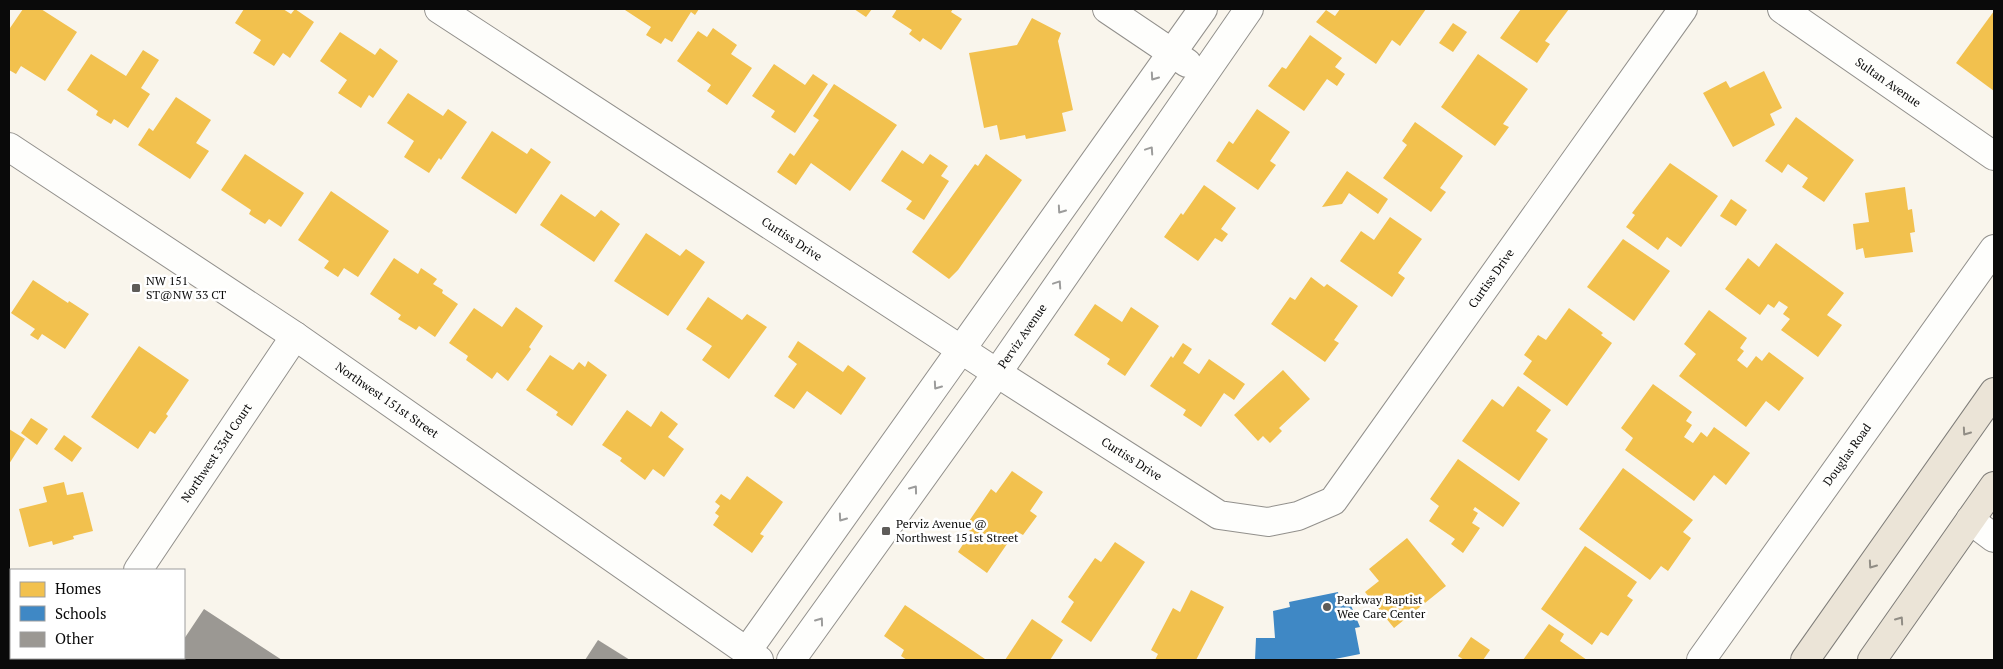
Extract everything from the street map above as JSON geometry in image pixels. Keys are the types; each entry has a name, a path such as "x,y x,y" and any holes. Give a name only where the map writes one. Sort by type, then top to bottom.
{"main road":[{"path":"1805,660 1994,392"},
{"path":"1872,660 1994,486"}],"street":[{"name":"Curtiss Drive","path":"439,9 997,373 1219,515 1268,522 1298,516 1333,501 1683,9"},
{"path":"1107,9 1203,73"},
{"path":"753,656 962,350 1203,9"},
{"name":"Perviz Avenue","path":"791,660 997,373 1248,9"},
{"name":"Sultan Avenue","path":"1782,9 1994,156"},
{"name":"Northwest 151st Street","path":"9,147 295,336 753,656"},
{"name":"Douglas Road","path":"1701,660 1994,249"},
{"name":"Northwest 33rd Court","path":"139,569 295,336"},
{"path":"1970,520 1994,538"}],"building: Homes":[{"path":"23,9 41,9 77,32 45,81 21,66 16,74 9,70 9,27"},
{"path":"244,9 283,9 291,14 295,9 314,22 290,58 283,53 274,66 253,53 261,40 235,23"},
{"path":"626,9 699,9 695,15 691,12 672,42 665,38 661,44 646,35 651,27"},
{"path":"854,9 872,9 866,17"},
{"path":"897,9 953,9 951,12 962,19 941,50 923,38 920,42 909,34 912,30 892,17"},
{"path":"1340,9 1426,9 1400,46 1392,40 1376,64 1316,22 1326,10 1335,16"},
{"path":"1521,9 1569,9 1545,41 1550,44 1537,63 1500,38"},
{"path":"1994,11 1994,91 1956,63"},
{"path":"1032,18 1061,33 1058,41 1073,110 1062,113 1066,131 1026,139 1025,135 1000,140 997,125 984,128 969,53 1017,45"},
{"path":"1453,23 1467,32 1453,52 1439,43"},
{"path":"713,28 737,45 731,54 752,68 727,105 707,91 711,85 677,61 698,31 707,37"},
{"path":"340,32 375,55 380,48 398,61 373,98 369,95 361,108 338,93 347,80 320,61"},
{"path":"1310,35 1342,58 1335,67 1345,74 1337,86 1327,79 1304,111 1268,86 1282,67 1286,69"},
{"path":"143,50 159,60 141,88 150,94 128,128 114,119 111,124 96,115 98,111 67,90 91,54 126,76"},
{"path":"1478,54 1528,89 1503,124 1509,127 1495,146 1441,107"},
{"path":"774,64 805,85 813,74 828,84 795,133 771,117 775,111 752,96"},
{"path":"1764,71 1782,108 1770,114 1775,125 1733,147 1703,93 1726,81 1730,88"},
{"path":"834,84 897,125 850,191 811,163 796,185 777,172 790,153 794,156 819,120 813,116"},
{"path":"408,93 443,116 448,109 467,122 441,160 439,158 429,173 404,157 414,141 387,123"},
{"path":"176,97 211,120 196,143 209,151 190,179 138,145 149,128 153,131"},
{"path":"1257,109 1290,132 1270,161 1276,165 1258,190 1216,161 1229,141 1233,144"},
{"path":"1796,117 1854,160 1824,202 1802,187 1808,178 1788,164 1782,173 1765,161"},
{"path":"1415,122 1463,156 1440,188 1446,192 1431,212 1383,178 1407,145 1402,141"},
{"path":"492,131 527,154 531,148 551,162 516,214 461,178"},
{"path":"902,150 923,164 930,154 948,166 941,176 949,181 924,220 906,209 912,201 881,181"},
{"path":"245,154 304,193 281,227 269,219 265,224 249,214 251,210 221,190"},
{"path":"986,154 1022,180 958,270 949,279 912,252 975,164 978,166"},
{"path":"1670,163 1718,196 1681,247 1667,237 1658,250 1626,227 1635,215 1632,213"},
{"path":"1347,171 1388,199 1378,214 1349,193 1342,204 1322,207"},
{"path":"1204,185 1236,208 1221,229 1228,234 1222,242 1215,238 1198,261 1164,237 1181,213 1183,215"},
{"path":"1905,187 1908,210 1912,209 1915,232 1910,233 1913,252 1865,258 1863,248 1856,250 1853,224 1869,222 1865,193"},
{"path":"331,191 389,231 358,277 344,268 338,277 324,268 329,261 298,240"},
{"path":"561,194 595,217 601,210 620,224 594,262 540,225"},
{"path":"1731,199 1747,210 1736,226 1720,216"},
{"path":"1390,217 1422,239 1398,273 1405,278 1392,297 1340,261 1361,231 1374,240"},
{"path":"646,233 680,256 686,249 705,262 668,316 614,281"},
{"path":"1623,239 1670,271 1634,321 1587,287"},
{"path":"1776,243 1844,293 1827,315 1842,325 1818,357 1781,330 1790,319 1783,314 1788,307 1779,301 1774,308 1768,304 1760,315 1725,289 1748,258 1759,267"},
{"path":"394,258 418,274 421,268 437,279 433,284 443,290 442,293 458,304 435,337 419,326 416,330 398,319 401,315 370,294"},
{"path":"1311,277 1324,287 1327,284 1358,306 1334,340 1339,343 1325,362 1271,324 1290,297 1295,300"},
{"path":"33,280 89,314 65,349 42,334 38,340 30,335 35,329 11,313"},
{"path":"708,297 742,320 747,314 767,327 729,379 702,360 712,346 686,329"},
{"path":"1095,304 1122,322 1131,307 1159,326 1125,376 1107,364 1110,359 1074,335"},
{"path":"516,307 543,326 529,347 531,349 508,381 497,372 492,379 466,360 468,356 449,343 474,308 502,327"},
{"path":"1569,308 1603,333 1601,335 1612,343 1567,406 1523,374 1532,361 1524,355 1538,335 1546,340"},
{"path":"1709,310 1747,338 1740,348 1744,351 1737,360 1747,368 1756,356 1762,361 1769,352 1804,378 1779,411 1766,401 1746,427 1679,376 1696,354 1684,344"},
{"path":"798,341 843,372 848,365 866,378 841,415 807,391 794,409 774,396 797,364 788,357"},
{"path":"1183,343 1192,349 1183,363 1199,374 1209,359 1245,384 1234,400 1224,393 1201,427 1183,415 1186,410 1150,386 1171,356 1173,358"},
{"path":"139,346 189,380 155,434 150,431 138,449 91,417"},
{"path":"550,355 573,370 579,362 585,367 588,361 607,375 572,426 556,415 558,412 526,390"},
{"path":"1283,370 1310,399 1279,428 1282,431 1270,443 1263,436 1258,441 1234,415"},
{"path":"1653,384 1692,412 1686,421 1692,425 1684,437 1693,443 1701,432 1707,437 1714,427 1750,453 1726,485 1714,475 1694,501 1625,450 1633,438 1621,428"},
{"path":"1518,386 1551,410 1536,431 1548,439 1519,481 1462,441 1492,399 1503,407"},
{"path":"627,410 651,427 661,411 678,424 668,437 684,449 664,477 653,469 645,480 620,461 622,458 602,445"},
{"path":"31,418 48,429 37,445 21,433"},
{"path":"9,429 25,439 9,464"},
{"path":"64,435 82,448 72,462 54,449"},
{"path":"1458,459 1520,503 1503,527 1475,507 1473,510 1478,513 1472,523 1480,528 1463,553 1451,544 1455,539 1429,521 1439,506 1430,499"},
{"path":"1623,468 1693,520 1683,532 1691,538 1668,571 1661,566 1650,580 1579,529"},
{"path":"1012,471 1043,492 1030,511 1037,516 1023,535 1016,531 987,573 958,552 971,532 965,527 991,489 996,493"},
{"path":"747,476 783,502 760,534 764,536 752,553 713,525 719,516 715,513 720,506 715,502 721,494 730,500"},
{"path":"64,482 67,495 83,492 93,531 73,536 74,539 53,545 52,541 29,547 19,509 47,502 43,487"},
{"path":"1407,538 1446,586 1394,628 1365,592 1379,581 1369,569"},
{"path":"1115,542 1145,562 1091,642 1061,622 1074,602 1068,597 1095,558 1101,562"},
{"path":"1585,546 1637,582 1627,596 1633,600 1608,636 1601,632 1592,645 1541,609"},
{"path":"1191,590 1224,607 1196,660 1155,660 1158,654 1151,650 1173,608 1180,612"},
{"path":"905,605 985,659 907,660 901,656 904,650 884,636"},
{"path":"1032,619 1063,640 1050,660 1005,660"},
{"path":"1549,624 1564,634 1560,641 1587,660 1523,660"},
{"path":"1471,637 1490,650 1483,660 1464,660 1458,656"}],"building: Schools":[{"path":"1338,592 1339,598 1347,596 1360,627 1355,628 1360,654 1330,660 1255,660 1256,638 1275,638 1273,611 1290,607 1289,602"}],"building: Other":[{"path":"204,609 282,660 170,660 185,659 185,638"},
{"path":"598,640 630,660 585,660"}],"place":[{"name":"NW 151 ST@NW 33 CT","path":"136,288"},
{"name":"Perviz Avenue @ Northwest 151st Street","path":"886,531"},
{"name":"Parkway Baptist Wee Care Center","path":"1327,607"}]}
